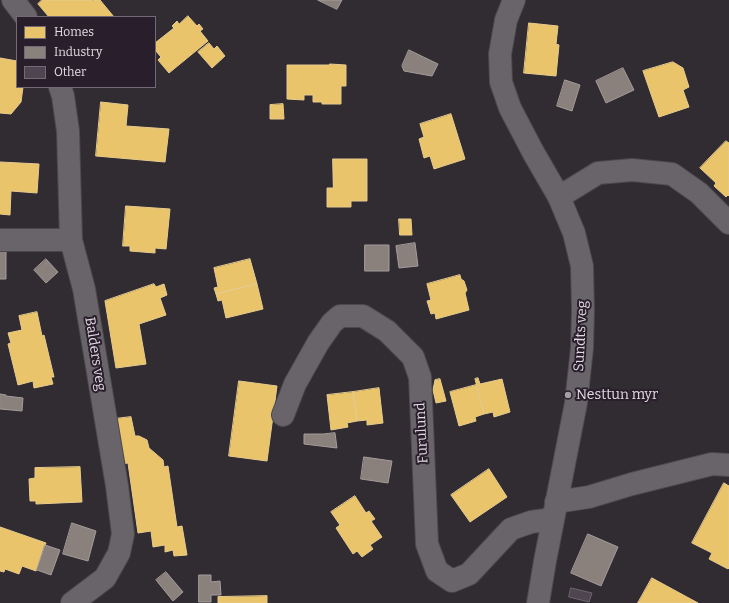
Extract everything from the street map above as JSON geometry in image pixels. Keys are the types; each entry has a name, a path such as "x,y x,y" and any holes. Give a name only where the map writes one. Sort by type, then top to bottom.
{"street":[{"path":"13,0 25,16"},
{"name":"Sundts veg","path":"514,0 506,20 500,54 500,82 510,108 559,197 574,233 582,266 582,348 576,403 554,511 538,603"},
{"name":"Balders veg","path":"60,88 64,96 68,131 71,240 86,297 117,486 123,534 119,553 105,578 72,603"},
{"path":"559,197 598,173 632,170 672,174 699,193 729,223"},
{"path":"0,240 71,240"},
{"name":"Furulund","path":"283,415 295,384 318,343 332,322 340,316 363,316 386,331 413,356 420,377 427,544 437,571 452,581 469,574 512,530 554,511"},
{"path":"554,511 589,497 632,484 712,464 729,465"}],"building: Homes":[{"path":"42,0 100,0 113,16 48,16 38,4"},
{"path":"188,16 197,26 199,24 203,29 200,31 208,41 169,73 158,60 161,57 156,51 156,42 174,28 172,26 177,21 179,24"},
{"path":"529,23 558,26 556,44 559,45 556,76 524,73"},
{"path":"209,43 214,49 217,46 225,56 212,68 198,52"},
{"path":"0,58 16,61 16,88 23,88 21,102 11,114 0,113"},
{"path":"673,62 683,68 689,87 683,90 689,107 659,117 643,71"},
{"path":"287,65 346,65 346,86 341,86 341,104 322,104 322,102 313,102 313,95 304,95 304,100 287,99"},
{"path":"101,102 128,105 126,126 169,129 165,162 96,156"},
{"path":"283,104 284,119 270,119 270,105"},
{"path":"451,114 465,159 434,169 430,156 424,158 419,139 424,137 420,124"},
{"path":"726,141 729,143 729,196 728,195 726,197 714,186 716,183 700,168"},
{"path":"333,159 367,159 367,201 351,201 351,207 327,207 327,188 333,188"},
{"path":"0,162 39,164 37,193 11,191 10,215 0,214"},
{"path":"126,206 170,209 166,249 155,248 155,253 130,251 130,246 123,246"},
{"path":"399,219 411,219 412,235 400,235"},
{"path":"250,259 257,284 216,294 214,288 218,287 214,268"},
{"path":"460,275 467,290 465,293 469,310 436,319 435,313 431,314 427,301 431,300 427,284"},
{"path":"154,284 156,287 164,284 167,295 160,298 166,315 139,324 146,364 116,368 105,301"},
{"path":"257,284 263,309 226,318 222,300 218,301 216,294"},
{"path":"37,312 42,336 44,335 54,377 51,377 53,384 34,388 33,381 18,385 8,344 11,343 8,333 22,330 19,316"},
{"path":"478,378 480,384 502,379 510,412 494,417 493,412 484,414 475,379"},
{"path":"440,379 446,401 436,403 433,390 435,380"},
{"path":"239,381 277,386 267,461 229,456"},
{"path":"476,385 484,414 475,417 476,421 459,426 450,392"},
{"path":"379,388 383,423 367,425 367,420 357,421 353,392"},
{"path":"353,392 357,421 347,423 348,427 331,430 327,395"},
{"path":"131,417 135,436 139,436 147,440 149,448 163,460 164,467 168,466 177,527 182,526 187,555 174,556 173,550 165,552 165,545 153,547 151,531 138,533 128,463 121,464 114,419"},
{"path":"80,467 82,502 36,504 36,501 30,501 29,479 35,478 35,468"},
{"path":"489,469 507,497 470,522 451,495"},
{"path":"724,483 729,486 728,569 709,559 712,553 692,543"},
{"path":"355,496 366,513 369,511 375,519 371,521 382,537 370,545 373,549 362,557 357,551 353,554 336,528 340,525 331,512"},
{"path":"0,527 46,543 36,571 22,566 19,574 5,569 4,572 0,571"},
{"path":"652,578 698,603 638,603"},
{"path":"267,596 267,603 218,603 218,597"}],"building: Industry":[{"path":"318,0 342,0 337,9"},
{"path":"409,50 438,64 432,76 404,71 402,66"},
{"path":"623,68 634,90 606,103 596,81"},
{"path":"565,80 580,85 572,111 557,106"},
{"path":"415,243 418,266 399,268 396,246"},
{"path":"365,245 389,245 389,271 365,271"},
{"path":"0,251 6,251 6,279 0,279"},
{"path":"46,259 58,272 46,283 34,270"},
{"path":"0,394 23,398 22,411 0,409"},
{"path":"335,433 337,448 304,444 304,434"},
{"path":"364,457 392,461 388,483 361,479"},
{"path":"72,523 96,531 88,561 63,554"},
{"path":"588,534 618,547 601,586 571,573"},
{"path":"45,545 60,550 51,575 37,570"},
{"path":"166,572 183,592 173,601 156,580"},
{"path":"199,575 211,575 211,582 220,581 221,595 211,595 211,602 199,602"}],"building: Other":[{"path":"571,588 592,593 589,602 569,597"}],"place":[{"name":"Nesttun myr","path":"568,395"}]}
